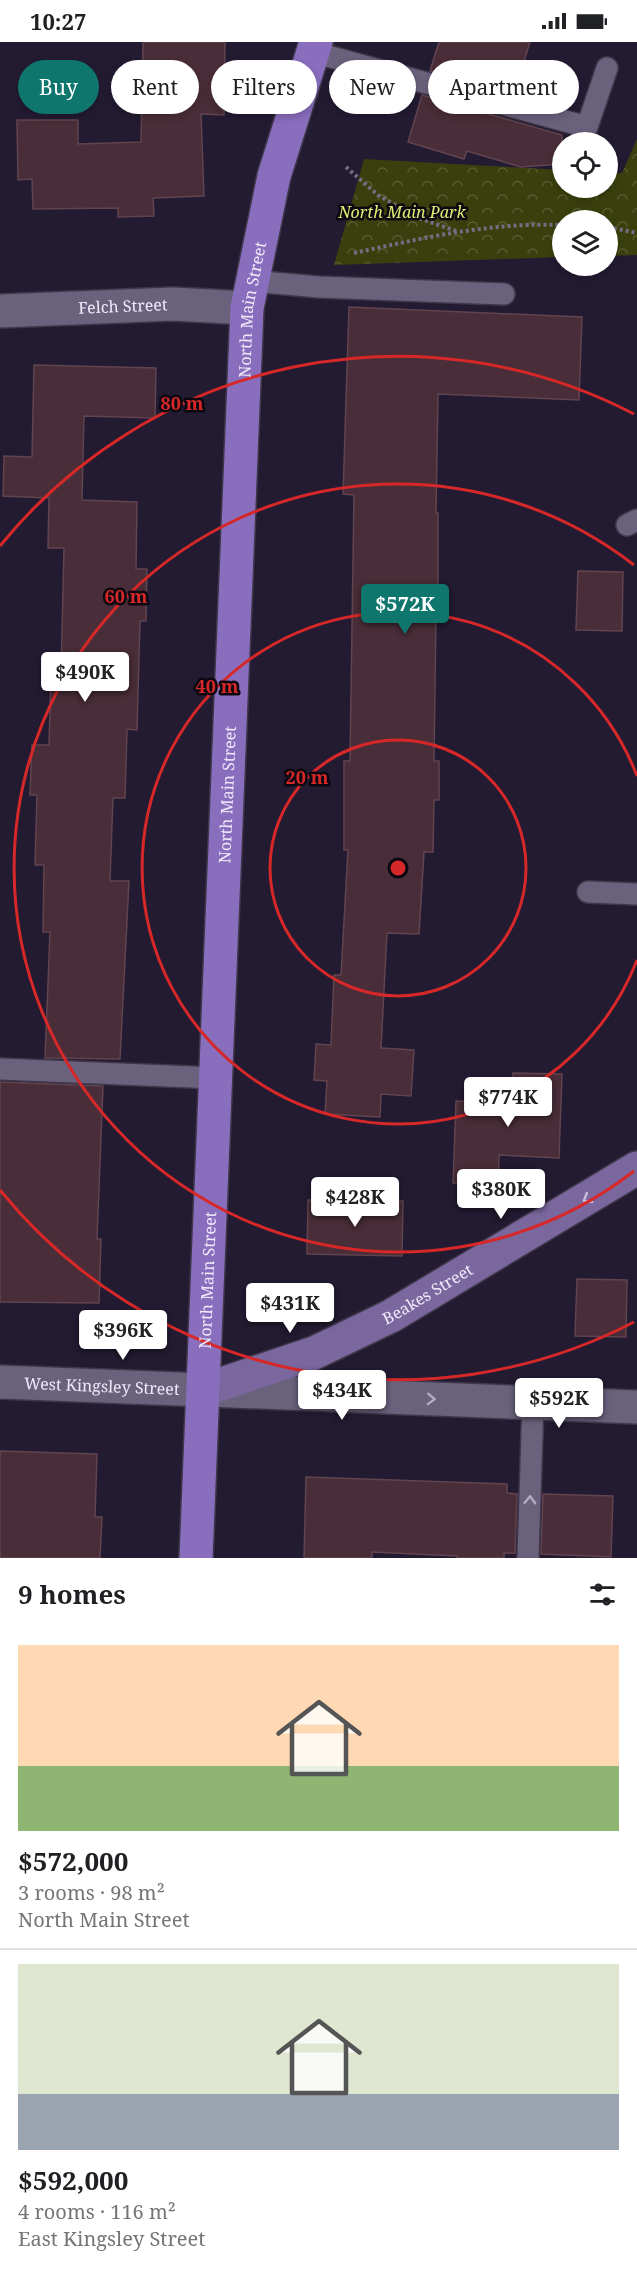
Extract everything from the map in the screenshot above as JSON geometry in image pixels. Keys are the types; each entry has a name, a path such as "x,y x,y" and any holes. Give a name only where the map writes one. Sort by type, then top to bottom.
{"main road":[{"name":"North Main Street","path":"196,1558 250,294 274,176 314,47"},
{"name":"Beakes Street","path":"204,1390 314,1353 391,1316 637,1168"}],"street":[{"name":"Felch Street","path":"0,311 173,304 250,294"},
{"name":"West Kingsley Street","path":"0,1382 637,1407"}],"lane":[{"path":"314,47 587,127 607,68"},
{"path":"250,294 319,287 504,294"},
{"path":"588,892 637,894"},
{"path":"0,1069 216,1078"},
{"path":"528,1558 533,1403"}],"path":[{"path":"346,167 378,195 418,218 457,231"},
{"path":"353,254 457,231 525,223 552,224"},
{"path":"618,229 637,233"}],"green space":[{"name":"North Main Park","path":"637,139 637,255 618,256 618,210 552,210 552,257 334,265 364,159 552,169 552,198 618,198 618,173 622,173"}],"building":[{"path":"143,42 225,42 225,60 211,60 211,114 224,115 201,114 204,196 153,198 154,216 118,217 118,208 33,209 32,179 18,180 17,120 78,120 78,144 141,142 142,114 199,114 199,60 143,60"},
{"path":"439,42 530,42 524,60 433,60"},
{"path":"422,95 428,97 428,114 488,114 552,132 552,165 521,167 467,151 464,159 408,142"},
{"path":"349,307 582,317 579,400 438,394 436,513 438,513 438,614 436,614 434,761 439,761 439,800 434,800 433,852 424,852 419,934 387,933 381,1048 414,1050 411,1096 381,1094 380,1117 325,1114 327,1081 314,1080 316,1044 331,1045 334,975 341,975 348,850 344,850 344,761 350,761 354,495 343,494"},
{"path":"34,365 156,368 155,418 84,416 82,500 137,502 136,569 147,569 146,621 140,621 137,730 127,729 125,798 113,798 110,881 129,881 120,1059 45,1058 50,932 43,932 44,865 35,865 37,795 30,795 32,745 49,745 51,675 61,675 64,548 48,548 49,498 3,496 4,456 32,457"},
{"path":"578,571 623,572 622,631 576,630"},
{"path":"513,1073 562,1074 559,1158 499,1155 498,1185 453,1183 456,1101 512,1103"},
{"path":"0,1082 103,1086 97,1239 101,1239 99,1303 0,1302"},
{"path":"308,1200 403,1201 402,1256 307,1254"},
{"path":"577,1279 627,1280 626,1337 575,1336"},
{"path":"0,1451 97,1454 95,1517 102,1517 100,1558 0,1558"},
{"path":"306,1477 507,1484 507,1493 517,1494 515,1553 504,1553 504,1558 457,1558 457,1556 372,1552 372,1558 304,1558"},
{"path":"543,1494 613,1496 611,1557 541,1554"}]}
